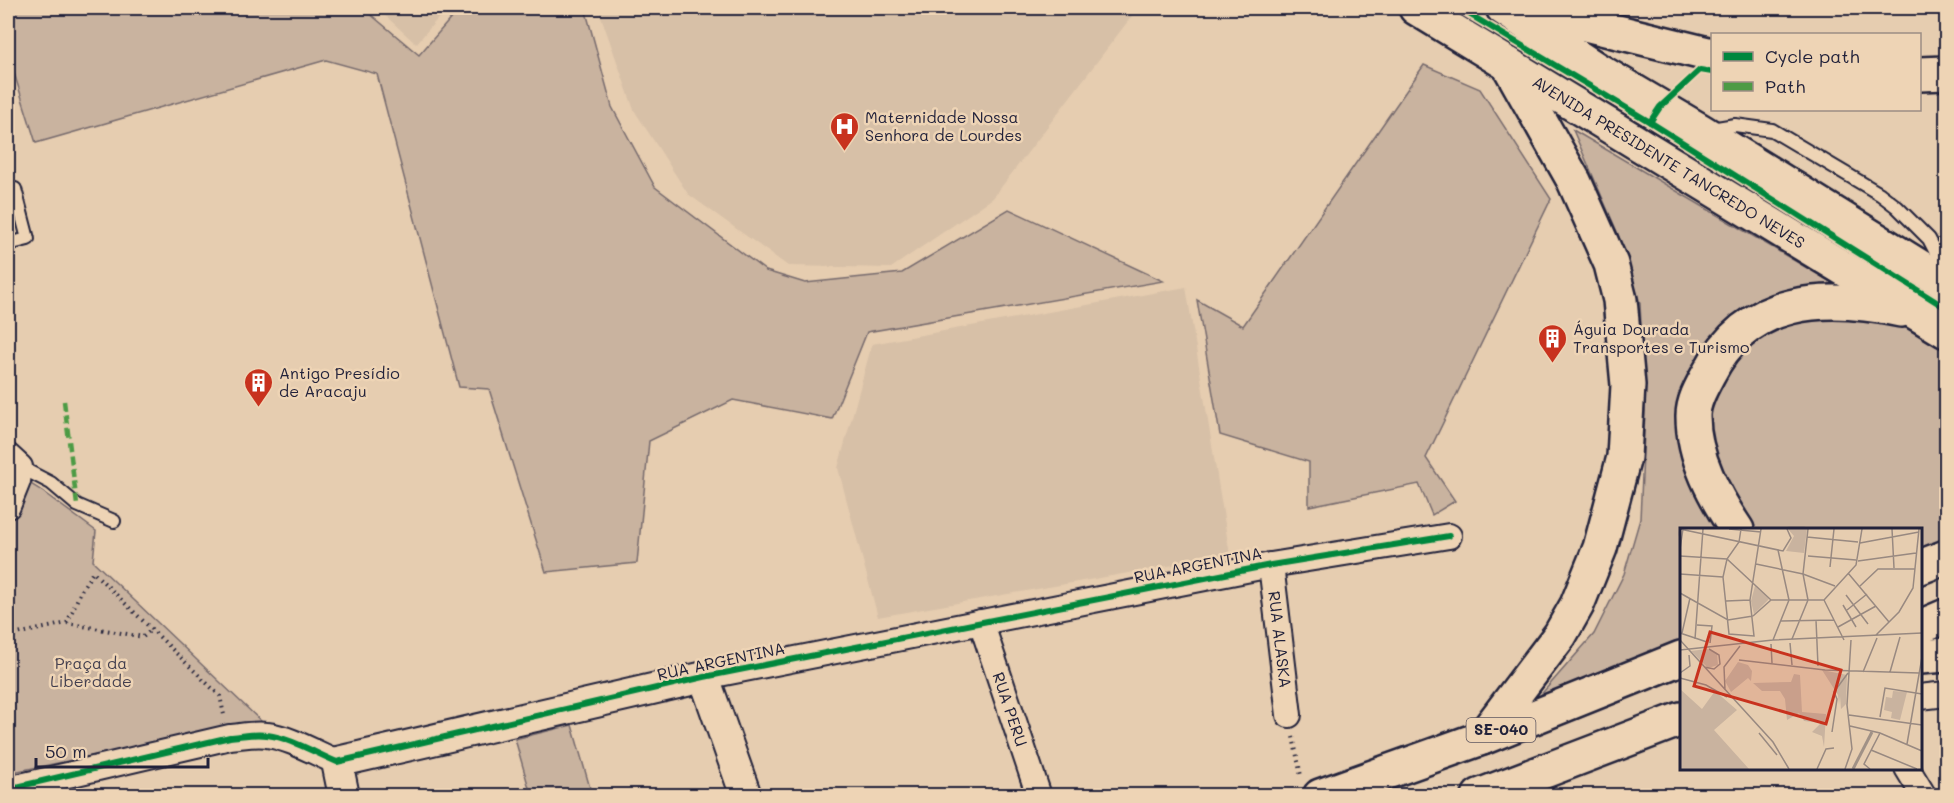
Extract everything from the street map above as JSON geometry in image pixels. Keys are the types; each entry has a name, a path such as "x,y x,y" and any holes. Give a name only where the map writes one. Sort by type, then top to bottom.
{"main road":[{"name":"AVENIDA PRESIDENTE TANCREDO NEVES","path":"1416,8 1934,323"},
{"path":"1503,8 1596,69 1947,283"},
{"path":"1537,8 1583,16 1711,54"},
{"path":"1482,738 1560,635 1577,605 1603,537 1624,458 1628,385 1599,232 1574,181 1508,64"},
{"path":"1921,74 1947,73"},
{"path":"1736,528 1717,501 1702,464 1694,431 1693,414 1699,394 1714,364 1734,339 1755,321 1781,309 1803,303 1824,301 1867,303 1934,323"},
{"path":"1921,567 1947,557"},
{"path":"1921,627 1947,616"},
{"path":"1921,657 1947,655"},
{"name":"SE-040","path":"1311,790 1482,738 1680,658"},
{"path":"1479,795 1680,719"}],"street":[{"path":"8,506 18,481 14,462"},
{"name":"RUA ARGENTINA","path":"337,762 704,677 1271,565 1449,536"},
{"name":"RUA ALASKA","path":"1271,565 1289,715"},
{"name":"RUA PERU","path":"981,622 1039,795"},
{"path":"704,677 746,795"},
{"path":"1921,698 1947,694"},
{"path":"8,789 230,737 268,735 337,762 344,795"},
{"path":"1908,770 1924,795"}],"lane":[{"path":"1701,131 1735,125 1772,130 1898,207 1929,239 1947,273"},
{"path":"8,191 15,189 28,238 8,244"},
{"path":"14,462 45,480 77,505 114,521"}],"path":[{"path":"67,623 82,589 93,572 220,696 230,737"},
{"path":"8,636 67,623 143,637 152,629"},
{"path":"1289,715 1311,790"}],"shaded area":[{"path":"377,8 447,8 416,44"},
{"name":"Maternidade Nossa Senhora de Lourdes","path":"598,8 1138,8 993,198 891,268 788,266 688,194 634,110"},
{"path":"1186,287 1230,555 878,617 838,468 872,344"}],"green space":[{"path":"8,8 363,8 419,55 460,8 585,8 612,107 655,187 766,271 805,283 902,273 1009,209 1163,281 867,332 832,419 733,400 649,441 637,563 546,572 489,389 459,387 377,74 326,60 36,143 8,54"},
{"path":"1424,65 1480,89 1551,199 1426,458 1455,501 1432,515 1419,484 1309,506 1309,462 1220,435 1197,300 1243,326"},
{"path":"1573,130 1846,291 1784,298 1686,411 1727,528 1680,528 1680,652 1530,707 1594,634 1624,574 1640,519 1645,411 1640,303 1618,234"},
{"path":"1817,313 1897,322 1927,334 1946,348 1946,549 1921,558 1921,528 1748,528 1744,525 1702,428 1713,382 1743,344 1785,321"},
{"name":"Praça da Liberdade","path":"8,470 39,489 96,531 93,561 262,722 8,773"},
{"path":"572,725 592,795 531,795 515,739"}],"marked path":[{"path":"64,401 77,505"}],"cycle path":[{"path":"1459,8 1650,122 1946,308"},
{"path":"1650,122 1660,107 1700,70 1711,72"},
{"path":"8,789 230,737 253,734 285,739 337,762 704,677 1271,565 1449,536"}],"place":[{"name":"Maternidade Nossa Senhora de Lourdes","path":"844,152"},
{"name":"Águia Dourada Transportes e Turismo","path":"1552,364"},
{"name":"Antigo Presídio de Aracaju","path":"258,408"}]}
